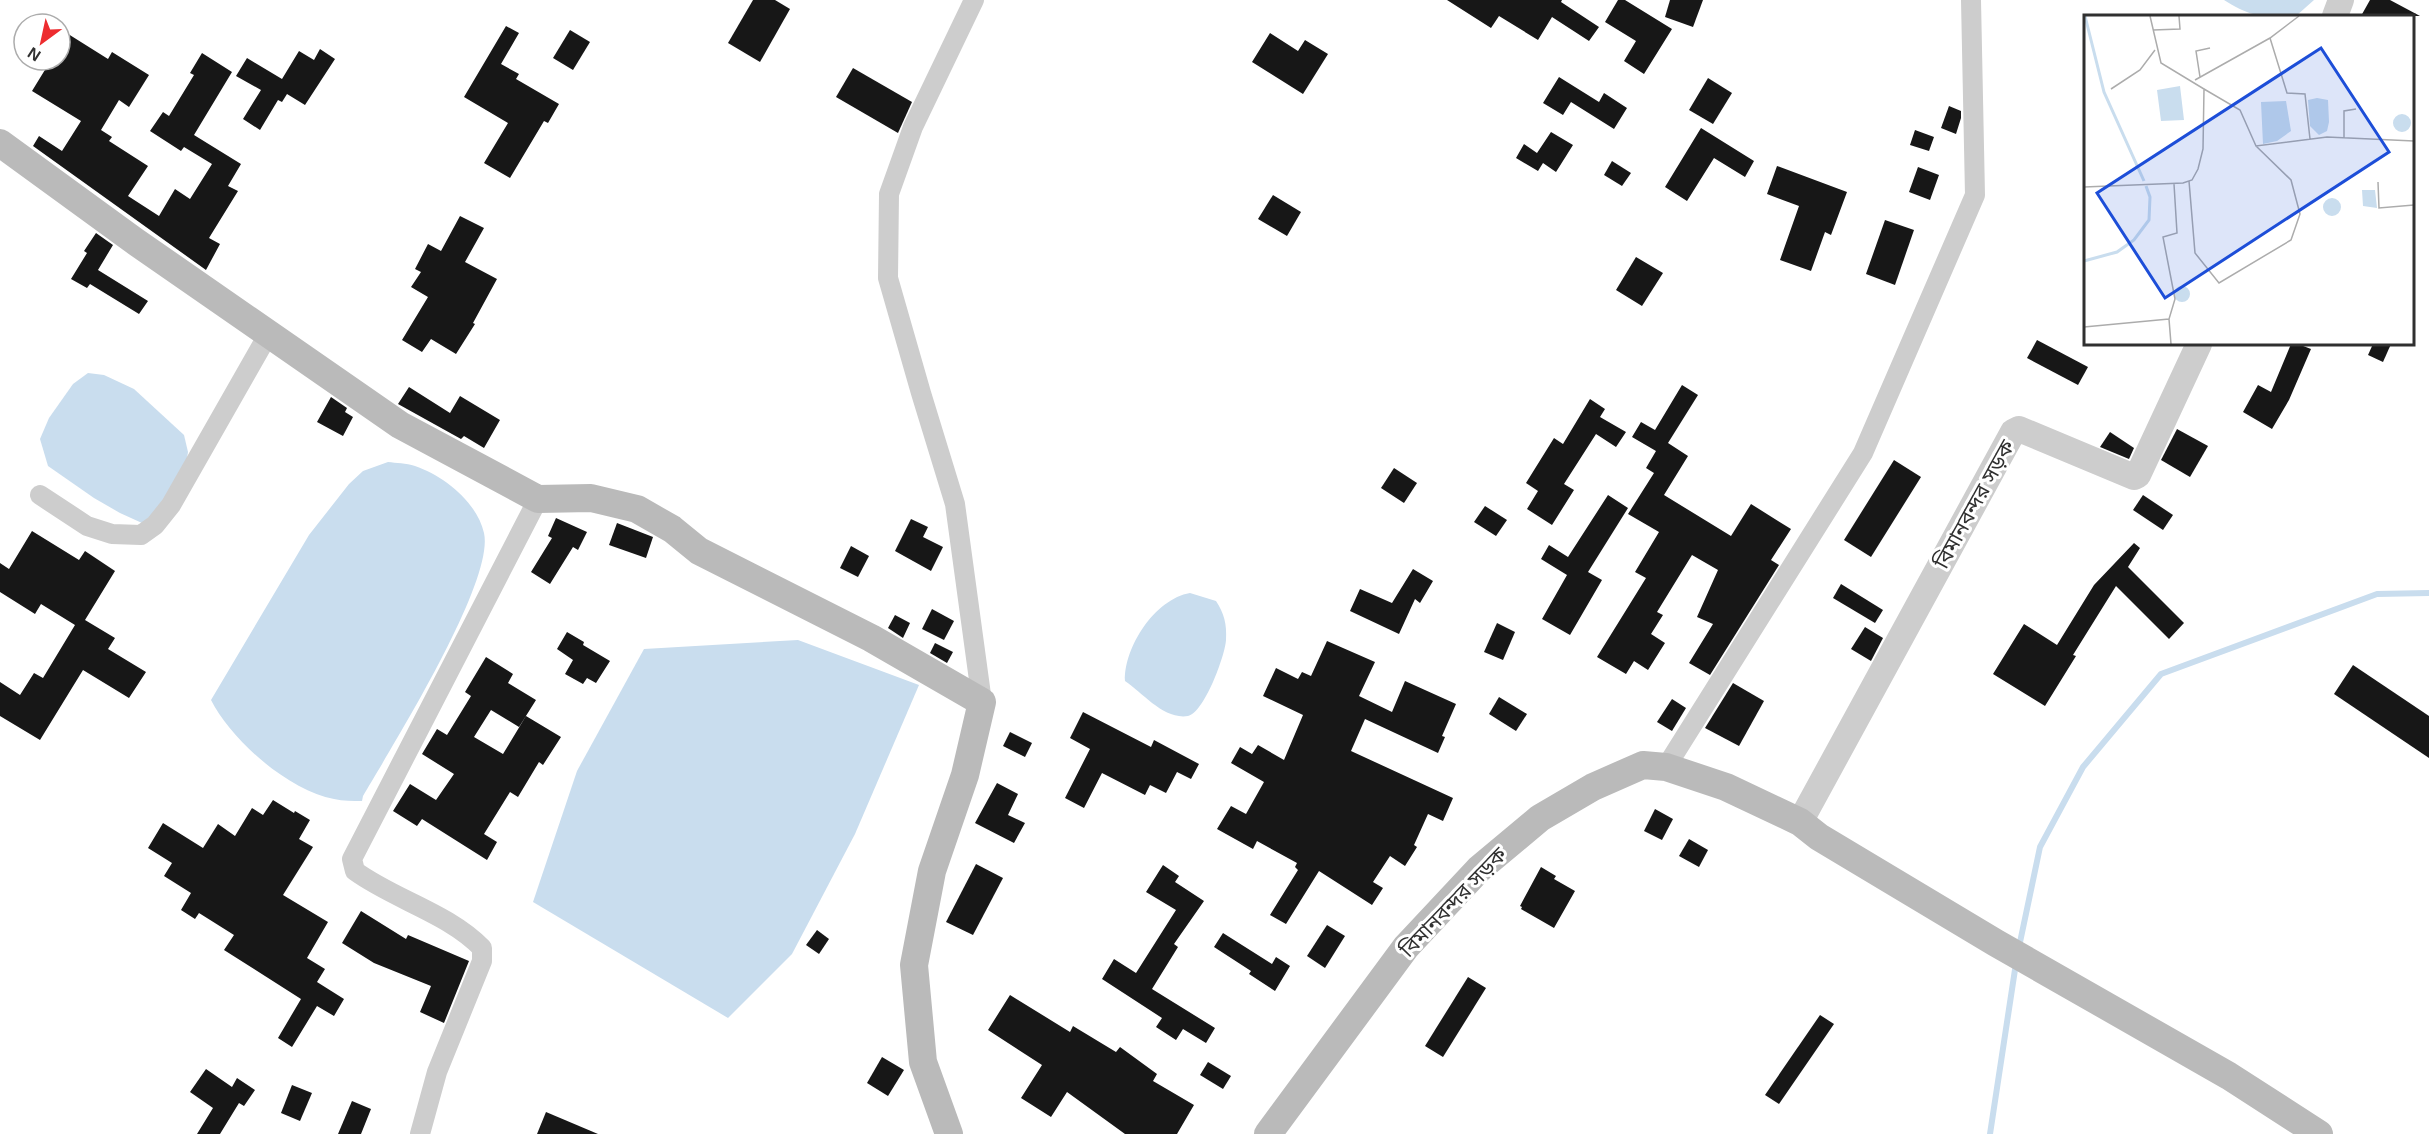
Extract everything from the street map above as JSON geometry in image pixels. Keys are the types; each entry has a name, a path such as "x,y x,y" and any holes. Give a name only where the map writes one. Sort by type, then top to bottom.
{"main road":[{"path":"0,143 136,242 400,425 538,499 591,498 637,509 672,529 699,551 871,638 982,702 965,775 932,871 914,965 923,1062 949,1134"},
{"name":"বিমানবন্দর সড়ক","path":"1268,1134 1406,946 1479,869 1540,818 1593,787 1643,765 1666,767 1726,787 1800,822 1819,837 1996,943 2229,1076 2319,1134"}],"street":[{"path":"974,0 913,127 889,194 888,278 955,504 982,702"},
{"path":"1666,767 1863,453 1975,195 1971,0"},
{"path":"2335,15 2341,0"},
{"path":"40,495 87,526 112,534 141,535 155,525 171,505 269,333"},
{"name":"বিমানবন্দর সড়ক","path":"1800,822 2013,432 2019,429 2134,477 2142,471 2199,345"},
{"path":"420,1134 437,1072 482,961 482,948 467,933 355,872 352,859 538,499"}],"water":[{"path":"2224,0 2314,0 2297,15 2258,15"},
{"path":"88,373 104,375 134,389 184,435 188,452 185,470 167,504 142,523 94,498 48,466 40,439 49,418 73,384"},
{"path":"388,462 412,465 426,470 458,492 467,501 480,522 484,533 483,556 474,588 458,625 362,801 337,800 298,786 263,762 233,732 211,700 309,535 349,484 363,471"},
{"path":"1190,593 1216,601 1224,619 1226,640 1218,670 1201,705 1188,716 1179,716 1162,710 1125,681 1126,668 1136,640 1144,626 1165,604"},
{"path":"798,640 919,685 855,834 792,954 728,1018 533,902 577,771 644,649"}],"building":[{"path":"753,0 775,0 790,9 760,62 728,43"},
{"path":"1447,0 1562,0 1561,2 1599,27 1589,41 1552,17 1538,40 1499,16 1491,28"},
{"path":"1618,0 1625,0 1672,29 1644,74 1624,61 1636,41 1605,22"},
{"path":"1670,0 1703,0 1693,27 1665,17"},
{"path":"2370,0 2390,0 2420,16 2414,15 2362,15"},
{"path":"506,26 519,33 501,64 519,74 516,79 559,104 548,123 544,121 510,178 484,163 508,123 464,97"},
{"path":"570,30 590,42 573,70 553,58"},
{"path":"1270,33 1298,51 1305,40 1328,54 1303,94 1252,62"},
{"path":"72,36 108,59 112,52 149,75 129,107 119,100 101,130 112,137 109,141 148,166 128,196 159,216 175,189 190,199 212,164 184,147 181,151 150,131 163,112 169,116 194,75 190,73 202,53 232,72 194,135 241,164 228,186 238,191 209,238 220,244 206,270 33,146 39,136 62,151 81,121 32,91 44,72 72,72"},
{"path":"320,49 335,59 305,105 287,94 282,102 278,100 260,130 243,119 261,90 236,76 247,58 282,79 299,51 314,60"},
{"path":"853,68 912,102 898,133 836,97"},
{"path":"1559,77 1599,102 1604,93 1627,108 1614,129 1571,102 1563,115 1543,103"},
{"path":"1708,78 1732,93 1713,124 1689,110"},
{"path":"1949,106 1961,111 1956,134 1941,128"},
{"path":"1701,128 1754,161 1745,177 1714,158 1687,201 1665,187"},
{"path":"1915,130 1934,137 1929,151 1910,145"},
{"path":"1551,132 1573,145 1556,172 1543,163 1538,171 1516,158 1524,144 1537,153"},
{"path":"1612,161 1631,173 1622,186 1604,175"},
{"path":"1777,166 1847,192 1831,235 1825,232 1811,271 1780,260 1799,206 1767,194"},
{"path":"1918,167 1939,175 1930,200 1909,192"},
{"path":"1273,195 1301,212 1287,236 1258,219"},
{"path":"460,216 484,228 465,262 497,279 473,323 475,324 456,354 431,339 422,352 402,340 428,297 411,287 421,272 415,269 428,244 441,251"},
{"path":"1885,220 1914,230 1895,285 1866,274"},
{"path":"96,233 113,245 98,270 148,301 139,314 90,284 87,288 71,279 87,253 84,251"},
{"path":"1636,257 1663,273 1642,306 1616,290"},
{"path":"2037,340 2088,367 2078,385 2027,358"},
{"path":"2291,345 2301,345 2311,349 2289,400 2272,429 2243,412 2258,385 2271,392"},
{"path":"2373,345 2391,345 2383,362 2368,355"},
{"path":"1682,385 1698,395 1668,443 1688,456 1664,495 1731,536 1751,504 1791,529 1771,560 1779,565 1710,675 1689,663 1713,624 1697,617 1718,570 1692,555 1657,612 1663,615 1651,634 1665,643 1648,670 1634,661 1626,674 1597,657 1646,578 1635,572 1659,532 1628,514 1654,473 1646,468 1656,451 1632,437 1641,422 1655,430"},
{"path":"409,387 450,413 460,396 500,420 484,448 464,436 461,439 398,404"},
{"path":"331,397 347,408 345,412 353,417 343,436 317,422"},
{"path":"1590,399 1605,409 1600,417 1626,432 1616,447 1596,434 1564,484 1574,490 1552,525 1527,509 1538,491 1526,483 1554,438 1563,444"},
{"path":"2177,429 2208,446 2190,477 2161,460"},
{"path":"2110,432 2134,448 2129,459 2100,447"},
{"path":"1894,460 1921,477 1871,557 1844,540"},
{"path":"1394,468 1417,483 1404,503 1381,488"},
{"path":"1608,495 1628,508 1588,572 1602,580 1570,635 1542,619 1567,575 1541,559 1549,545 1568,557"},
{"path":"2143,495 2173,515 2163,530 2133,510"},
{"path":"1485,506 1507,520 1496,536 1474,522"},
{"path":"556,518 587,532 578,550 573,547 550,584 531,572 552,538 548,536"},
{"path":"911,519 928,527 923,537 943,547 931,571 895,551"},
{"path":"617,523 653,537 646,558 609,545"},
{"path":"32,531 79,560 85,551 115,571 85,620 115,638 108,649 146,672 129,698 83,670 40,740 0,716 0,682 20,695 34,673 43,678 75,625 41,604 35,614 0,592 0,563 9,569"},
{"path":"2134,543 2140,548 2128,567 2184,623 2169,639 2116,586 2073,655 2076,656 2045,706 1993,674 2024,624 2057,645 2094,585"},
{"path":"851,546 869,556 858,577 840,568"},
{"path":"1413,569 1433,581 1420,603 1415,599 1399,634 1350,611 1360,589 1392,603"},
{"path":"1841,584 1883,610 1875,623 1833,598"},
{"path":"932,609 954,621 944,640 922,629"},
{"path":"895,615 910,623 903,638 888,628"},
{"path":"1497,623 1515,632 1503,660 1484,652"},
{"path":"1865,627 1883,638 1871,661 1851,649"},
{"path":"567,632 584,642 583,645 610,661 596,683 587,678 583,684 565,674 573,660 557,649"},
{"path":"1327,641 1375,662 1359,696 1392,712 1405,681 1456,704 1442,736 1445,737 1438,753 1365,719 1351,751 1453,798 1443,821 1428,814 1414,845 1417,847 1405,866 1390,856 1373,882 1383,888 1372,905 1319,871 1286,924 1270,915 1298,870 1295,867 1297,863 1257,841 1253,849 1217,829 1231,806 1246,814 1264,782 1231,763 1240,747 1252,754 1258,745 1284,760 1303,715 1263,696 1276,668 1298,679 1302,672 1311,676"},
{"path":"935,643 953,652 947,663 930,653"},
{"path":"486,657 513,674 508,683 536,700 519,727 491,710 474,737 503,754 526,716 561,737 543,765 539,762 518,797 510,792 484,834 497,842 487,860 422,819 417,826 393,811 410,784 436,800 454,774 422,754 437,729 447,735 471,696 465,692"},
{"path":"2353,665 2429,716 2429,758 2334,694"},
{"path":"1733,683 1764,701 1739,746 1705,728"},
{"path":"1499,697 1527,714 1516,731 1489,714"},
{"path":"1672,699 1686,708 1672,731 1657,722"},
{"path":"1083,712 1151,747 1154,740 1199,764 1191,779 1177,772 1166,793 1150,785 1145,795 1102,773 1084,808 1065,798 1090,749 1070,738"},
{"path":"1010,732 1032,743 1025,757 1003,746"},
{"path":"997,783 1018,794 1008,815 1025,823 1014,843 975,823"},
{"path":"273,800 310,820 299,839 313,847 283,895 328,922 307,958 325,969 317,982 344,999 334,1016 317,1006 292,1047 278,1038 301,999 224,950 234,935 199,913 195,919 181,910 191,893 164,876 172,863 148,848 163,823 203,848 218,824 235,836 252,808 263,815"},
{"path":"1655,809 1673,819 1662,840 1644,831"},
{"path":"1689,839 1708,850 1699,867 1679,856"},
{"path":"976,864 1003,878 973,935 946,922"},
{"path":"1163,865 1179,876 1175,882 1204,901 1174,944 1178,947 1152,989 1215,1028 1206,1043 1183,1029 1176,1040 1156,1027 1162,1018 1102,979 1114,959 1136,973 1176,910 1146,892"},
{"path":"1541,867 1556,876 1554,879 1575,891 1554,928 1521,909 1520,906"},
{"path":"361,911 406,939 408,935 469,961 444,1023 420,1012 431,986 374,963 342,943"},
{"path":"1327,925 1345,936 1325,968 1307,956"},
{"path":"817,930 829,939 819,954 806,945"},
{"path":"1223,933 1272,964 1276,957 1290,966 1275,991 1249,974 1251,971 1214,947"},
{"path":"1468,977 1486,988 1443,1057 1425,1046"},
{"path":"1010,995 1070,1032 1073,1026 1116,1052 1120,1047 1157,1074 1153,1081 1194,1105 1177,1134 1125,1134 1067,1092 1051,1117 1021,1098 1042,1065 988,1030"},
{"path":"1820,1015 1834,1024 1779,1104 1765,1095"},
{"path":"882,1057 904,1070 888,1096 867,1083"},
{"path":"1208,1062 1231,1076 1223,1089 1200,1075"},
{"path":"206,1069 232,1087 237,1078 255,1090 244,1106 239,1103 220,1134 197,1134 213,1108 190,1092"},
{"path":"292,1085 312,1093 300,1121 281,1113"},
{"path":"352,1101 371,1109 361,1134 338,1134"},
{"path":"546,1112 598,1134 537,1134"}],"waterway":[{"path":"2019,947 2040,847 2083,767 2161,674 2377,594 2429,593"},
{"path":"1990,1134 2016,963"}]}
